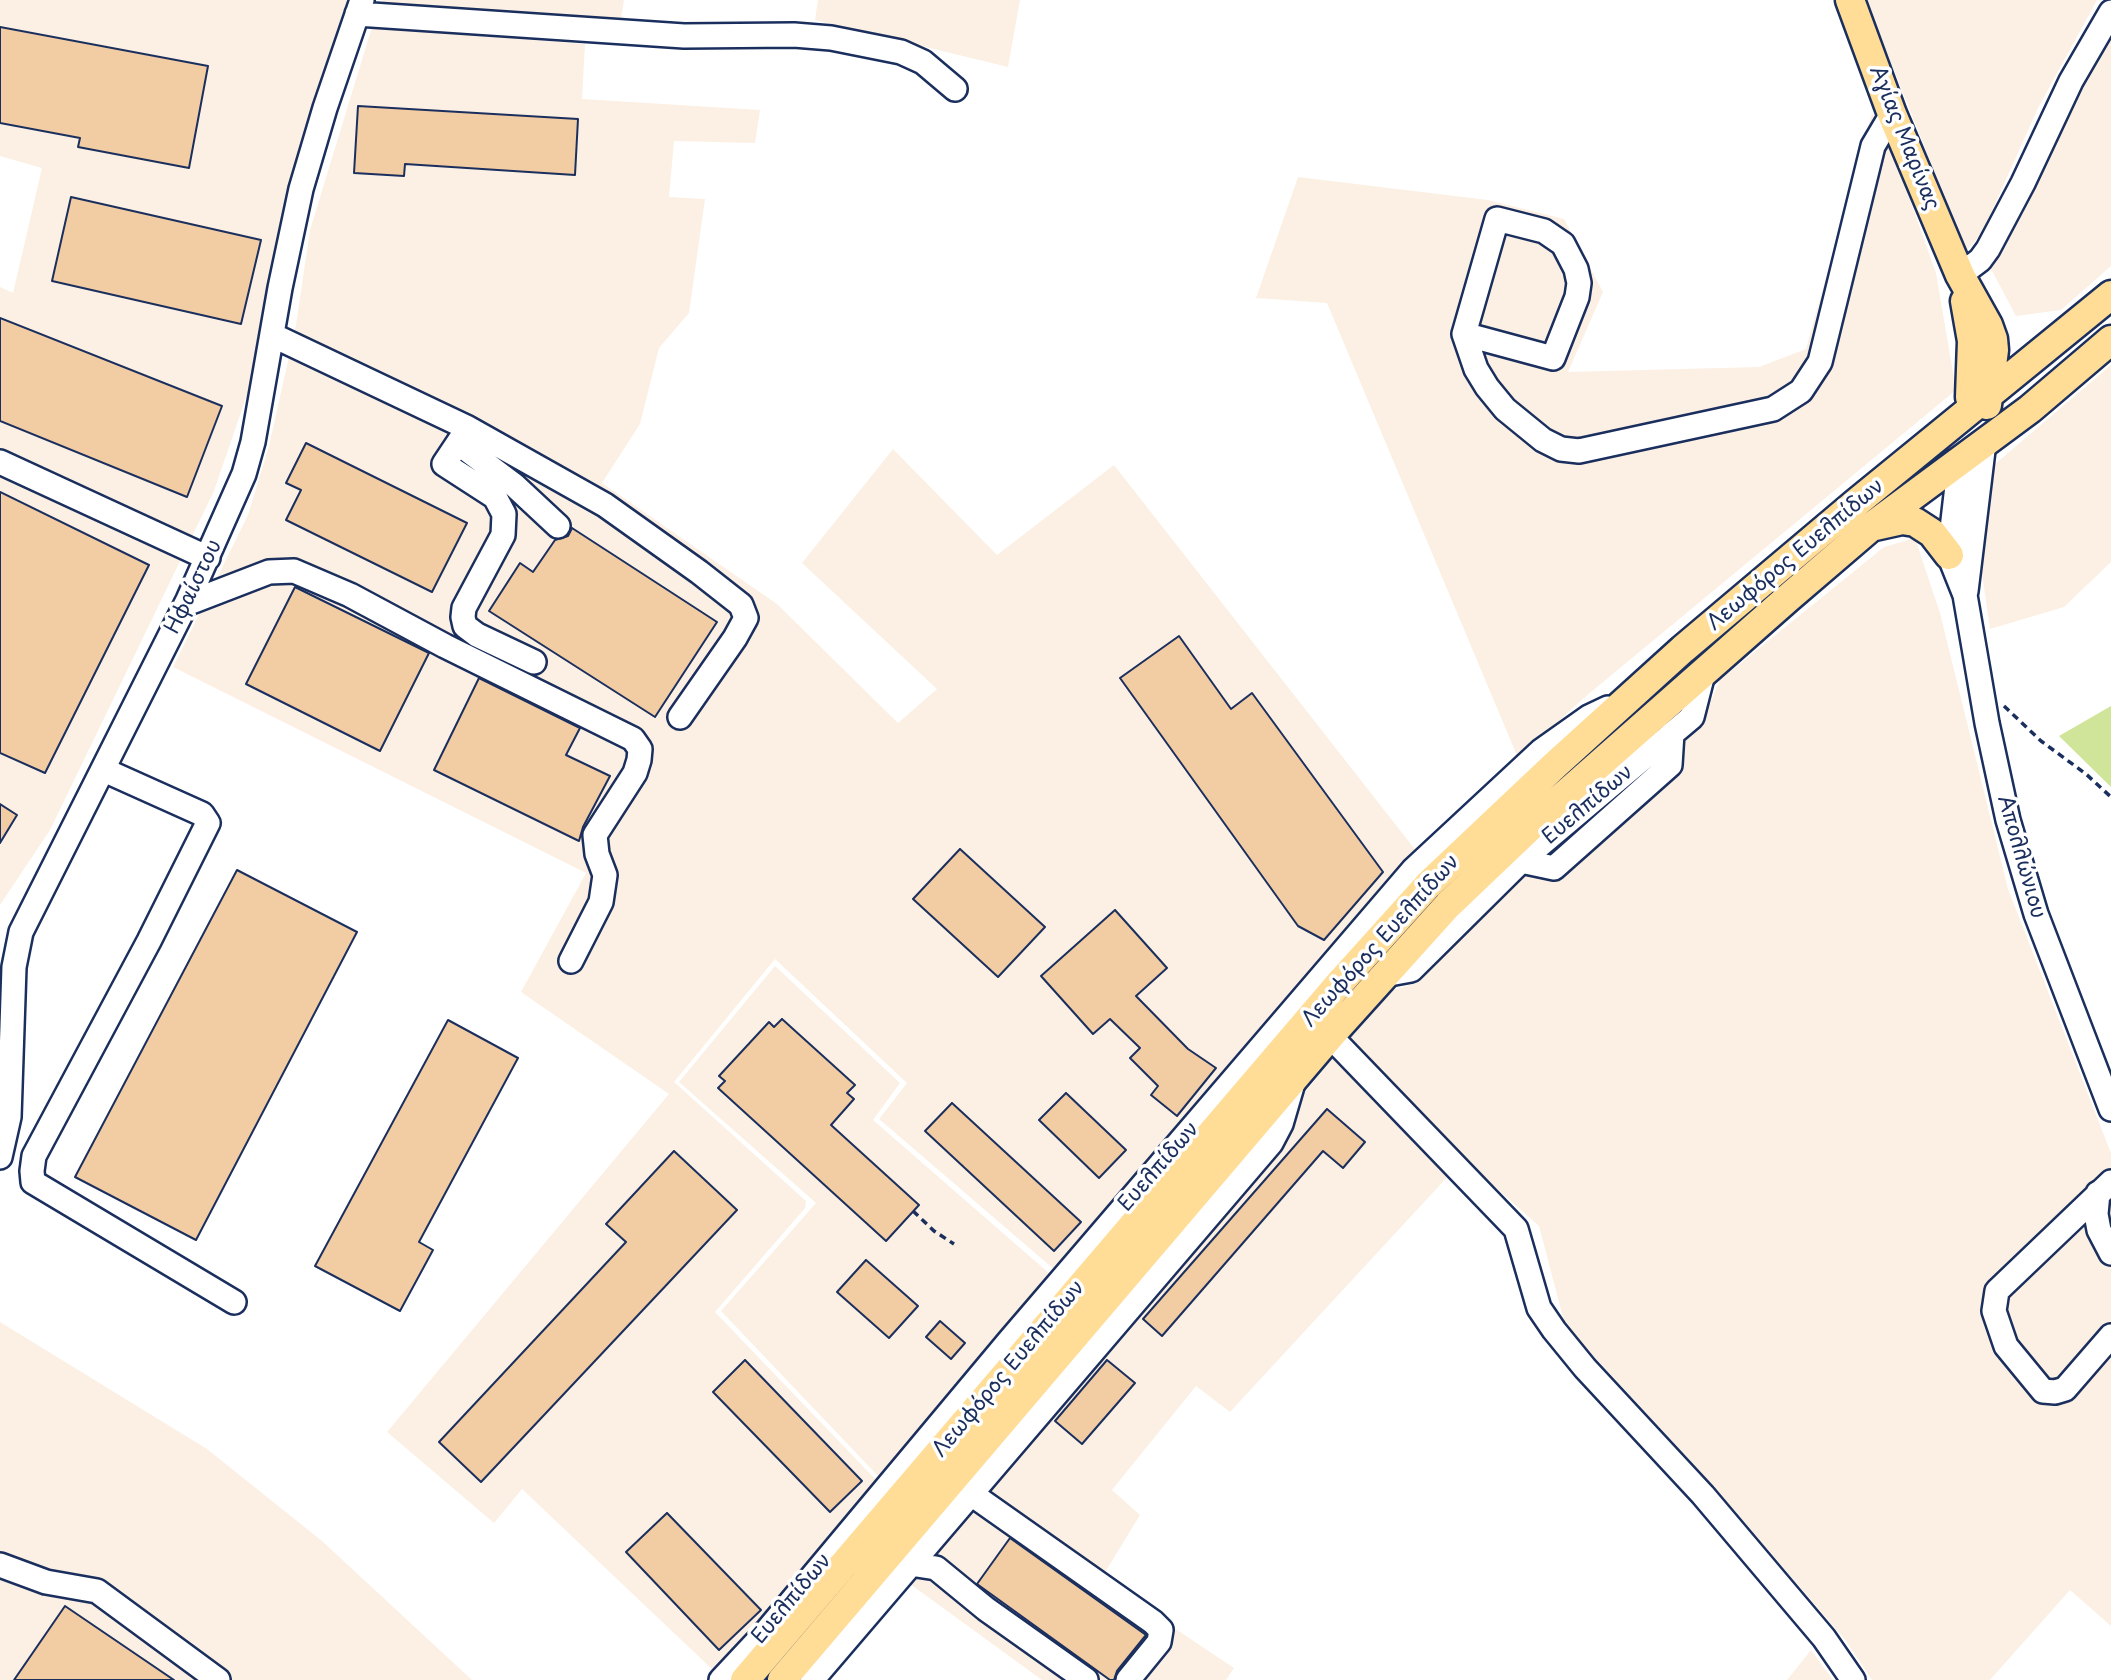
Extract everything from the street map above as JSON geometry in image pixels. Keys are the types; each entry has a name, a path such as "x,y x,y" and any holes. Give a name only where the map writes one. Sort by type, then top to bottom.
{"main road":[{"name":"Αγίας Μαρίνας","path":"1850,0 1892,114 1960,275 1988,325 1994,350 1960,460"},
{"name":"Αγίας Μαρίνας","path":"1960,275 1972,341 1972,377 1977,406"},
{"name":"Λεωφόρος Ευελπίδων","path":"745,1680 829,1568 1017,1345 1421,877 1548,758 1633,696 1683,649 1856,503 2111,295"},
{"path":"1988,325 2001,337 2022,345 2066,333"},
{"name":"Λεωφόρος Ευελπίδων","path":"782,1680 901,1557 1330,1036 1448,905 1561,812 1703,670 1872,526 2030,409 2111,340"},
{"name":"Απολλώνιου","path":"1977,406 1984,442"},
{"path":"1872,526 1902,520 1915,522 1932,533 1949,555"}],"street":[{"path":"359,7 684,36 794,35 831,38 901,52 923,62 956,89"},
{"name":"Ηφαίστου","path":"0,1157 9,1117 14,967 21,932 186,604 247,464 301,189 359,7"},
{"path":"1960,275 1980,260 1988,249 2023,183 2071,81 2111,12"},
{"path":"1464,334 1553,358 1577,297 1576,269 1563,244 1544,231 1497,219 1464,334 1476,369 1505,409 1543,440 1561,449 1579,451 1758,414 1782,404 1801,391 1821,362 1873,146 1892,114"},
{"path":"272,335 604,505 741,605 746,618 680,716"},
{"path":"463,435 558,526"},
{"path":"463,435 444,464 495,497 503,514 503,535 464,608 465,626 477,635 534,662"},
{"name":"Απολλώνιου","path":"1965,595 1984,442"},
{"name":"Απολλώνιου","path":"1960,460 1949,555 1965,595 1982,681 1987,723 2008,820 2036,914 2111,1109"},
{"path":"0,462 208,558"},
{"path":"186,604 269,572 294,571 349,595 633,739 640,749 635,772 595,835 597,854 605,875 601,902 571,961"},
{"name":"Ευελπίδων","path":"1384,975 1411,970 1521,862 1561,812 1692,717 1703,670"},
{"path":"1521,862 1554,868 1670,765 1672,733"},
{"path":"104,770 202,814 208,823 149,941 34,1156 33,1182 234,1302"},
{"path":"1330,1036 1516,1228 1539,1307 1554,1330 1585,1368 1703,1495 1824,1638 1853,1680"},
{"path":"812,1680 901,1557 970,1493 1271,1143 1282,1124 1293,1083"},
{"path":"2104,1187 2096,1214 2099,1230 2111,1252"},
{"path":"2104,1187 1997,1291 1994,1311 2006,1346 2043,1391 2055,1392 2065,1388 2111,1336"},
{"path":"970,1493 1160,1630 1159,1642 1128,1680"},
{"path":"901,1557 936,1568 986,1609 1086,1680"},
{"path":"0,1564 46,1582 97,1591 218,1680"},
{"name":"Ευελπίδων","path":"721,1680 829,1568"}],"path":[{"path":"1982,681 2041,741 2086,774 2111,797"},
{"path":"913,1211 954,1244"}],"shaded area":[{"path":"0,0 351,0 283,214 253,377 214,491 50,830 0,905 0,287 13,293 42,168 0,156"},
{"path":"383,0 624,0 620,25 382,5"},
{"path":"818,0 1020,0 1008,67 815,20"},
{"path":"1866,0 2097,0 2038,108 1982,233 1966,251"},
{"path":"2111,18 2111,266 2061,310 2016,316 1990,267 2057,110"},
{"path":"372,27 585,44 582,99 760,110 755,143 674,141 669,197 705,199 689,313 659,348 640,424 602,483 777,604 898,723 937,689 802,563 893,449 997,555 1114,465 1428,866 1056,1271 879,1119 907,1083 775,959 674,1082 806,1201 805,1208 715,1312 879,1483 761,1627 713,1670 522,1489 494,1523 387,1432 669,1094 521,992 586,873 173,667 248,515 269,446 296,325 310,230"},
{"path":"1872,113 1893,152 1936,273 1956,390 1585,697 1518,758 1327,303 1256,298 1298,177 1488,200 1564,219 1603,292 1568,372 1759,367 1806,349"},
{"path":"2111,365 2111,562 2064,607 1990,629 1978,546 1988,470"},
{"path":"1915,538 1940,613 2008,889 2111,1153 2111,1626 2070,1590 1990,1680 1872,1680 1846,1641 1711,1483 1565,1325 1539,1226 1464,1159 1230,1412 1196,1386 1112,1490 1140,1515 1101,1579 1234,1668 1226,1680 1042,1680 906,1581 1387,992 1416,983 1532,861 1670,739 1704,717 1720,680 1884,547"},
{"path":"775,966 900,1083 873,1120 1050,1274 1000,1330 879,1477 721,1311 816,1203 679,1082"},
{"path":"0,1322 207,1449 322,1541 472,1680 0,1680"},
{"path":"1811,1650 1833,1680 1787,1680"}],"green space":[{"path":"2111,706 2111,787 2059,736"}],"building":[{"path":"0,27 208,66 189,168 78,147 80,138 0,123"},
{"path":"358,106 578,119 575,175 405,164 404,176 354,173"},
{"path":"71,197 261,240 241,324 52,281"},
{"path":"0,318 222,406 187,497 0,421"},
{"path":"306,443 467,523 432,592 286,520 301,490 286,483"},
{"path":"0,492 149,565 45,773 0,753"},
{"path":"572,528 717,622 655,717 489,611 520,563 533,572 555,540 568,536"},
{"path":"295,587 429,653 380,751 246,684"},
{"path":"1179,636 1231,709 1252,693 1383,872 1324,940 1298,926 1120,678"},
{"path":"479,678 580,728 566,755 610,776 583,827 579,841 434,770"},
{"path":"0,804 17,815 0,843"},
{"path":"960,849 1045,927 998,977 913,899"},
{"path":"237,870 357,932 196,1240 75,1177"},
{"path":"1115,910 1167,968 1136,996 1188,1049 1216,1068 1177,1116 1151,1095 1158,1086 1130,1058 1140,1048 1110,1019 1093,1034 1041,976"},
{"path":"782,1019 855,1085 847,1093 854,1099 831,1125 919,1205 886,1241 718,1088 725,1081 719,1076 769,1022 774,1027"},
{"path":"448,1020 518,1058 419,1242 433,1250 400,1311 315,1266"},
{"path":"1066,1093 1126,1150 1099,1178 1039,1120"},
{"path":"952,1103 1081,1222 1054,1251 925,1131"},
{"path":"1327,1109 1365,1142 1343,1168 1323,1151 1162,1336 1143,1319"},
{"path":"674,1151 737,1210 481,1482 439,1442 626,1242 606,1224"},
{"path":"866,1260 918,1306 889,1338 837,1292"},
{"path":"940,1321 965,1343 951,1359 926,1337"},
{"path":"745,1360 862,1481 830,1512 713,1392"},
{"path":"1107,1360 1135,1383 1082,1444 1055,1421"},
{"path":"667,1513 761,1610 719,1650 626,1552"},
{"path":"1010,1538 1146,1635 1117,1671 1114,1680 1110,1680 977,1584"},
{"path":"65,1606 174,1680 14,1680"}]}
